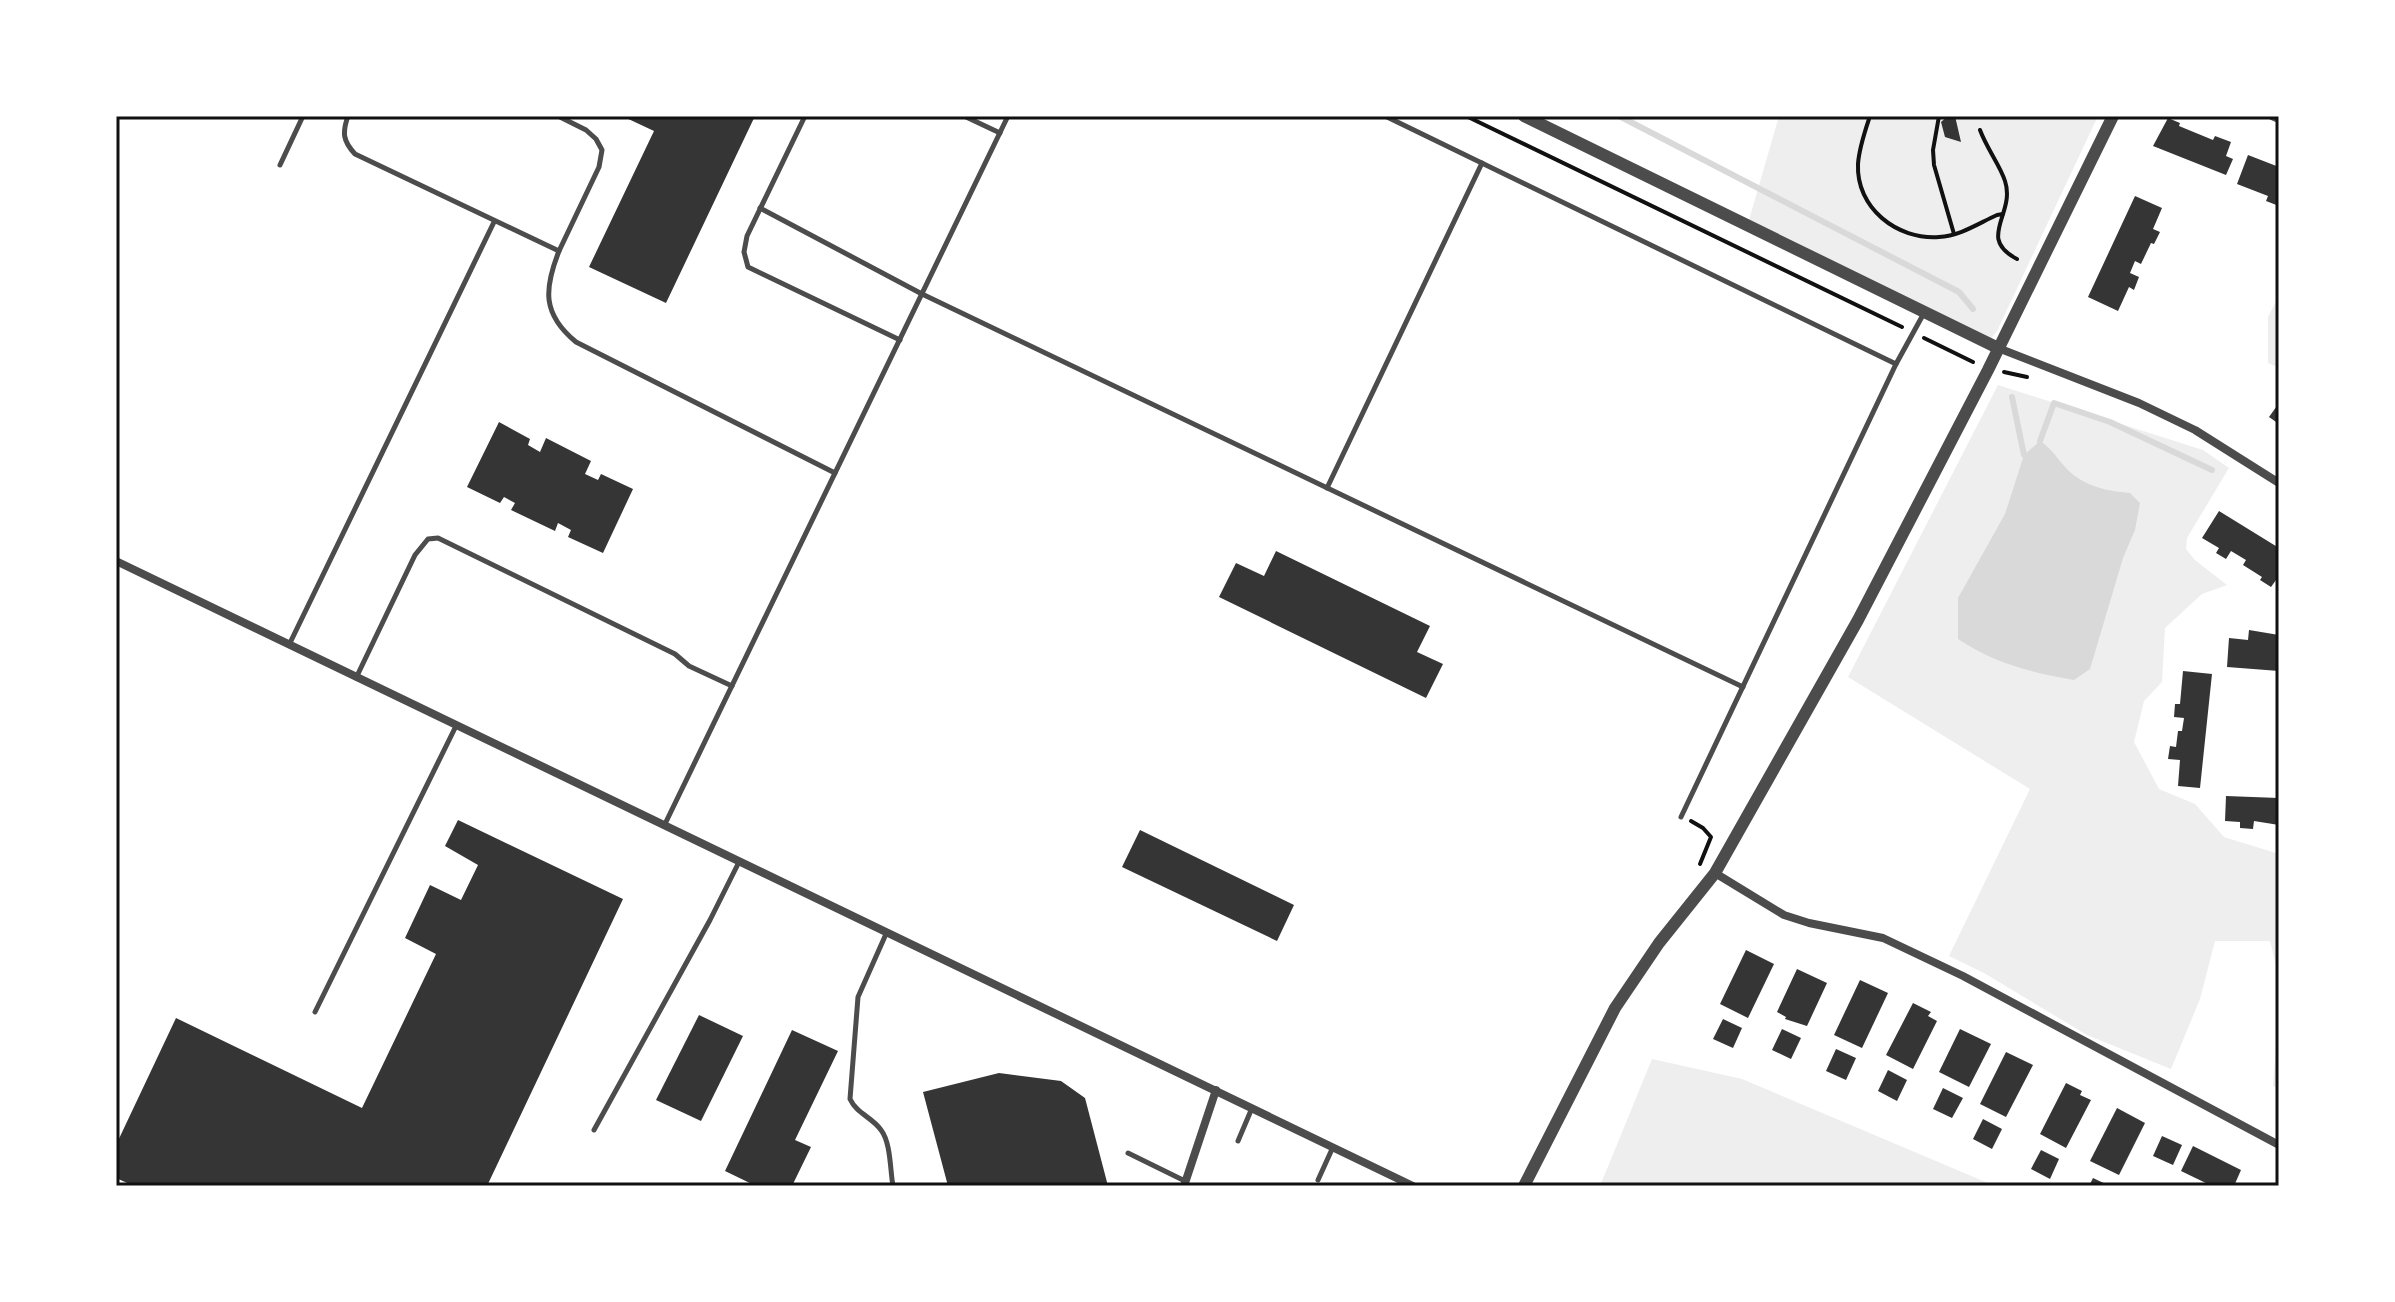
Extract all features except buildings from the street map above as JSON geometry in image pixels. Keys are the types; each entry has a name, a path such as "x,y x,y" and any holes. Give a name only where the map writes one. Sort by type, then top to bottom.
{"street":[{"path":"1524,116 1998,348 2139,403 2195,430 2279,483"},
{"path":"1524,1186 1615,1008 1659,943 1715,873 1858,620 1988,370 2113,116"},
{"path":"2272,116 2279,119"},
{"path":"116,561 886,934 1253,1107 1407,1185"},
{"path":"1715,873 1784,915 1883,938 2279,1145"},
{"path":"1185,1184 1216,1090"}],"lane":[{"path":"280,165 303,116"},
{"path":"348,116 343,130 345,143 355,154 559,251"},
{"path":"558,116 586,130 602,150 599,167 549,277 547,293 560,329 576,342 835,473"},
{"path":"805,116 747,236 744,252 748,267 900,340"},
{"path":"964,116 1000,133"},
{"path":"664,826 1008,116"},
{"path":"1385,116 1896,364"},
{"path":"1327,488 1482,163"},
{"path":"760,208 922,294 1743,687"},
{"path":"289,645 494,222"},
{"path":"1681,817 1896,364 1924,313"},
{"path":"356,678 415,555 428,539 438,538 675,654 689,666 732,686"},
{"path":"315,1012 456,726"},
{"path":"594,1130 739,862"},
{"path":"886,934 858,997 850,1099 855,1109 881,1130 886,1140 893,1186"},
{"path":"1238,1141 1253,1107"},
{"path":"1318,1180 1333,1147"},
{"path":"1128,1153 1185,1184"}],"path":[{"path":"1466,116 1988,370 2033,379"},
{"path":"1870,116 1858,164 1859,181 1874,211 1888,225 1923,237 1954,235 2003,214"},
{"path":"1939,116 1933,150 1934,165 1954,235"},
{"path":"1980,130 2007,191 1999,245 2005,253 2017,259"}],"shaded area":[{"path":"1779,116 2098,116 1997,331 1986,344 1747,227"},
{"path":"2279,296 2279,368 2268,363 2268,317"},
{"path":"1998,385 2203,450 2229,468 2187,538 2186,549 2227,585 2202,594 2165,628 2162,682 2144,701 2134,742 2159,789 2195,804 2224,837 2279,854 2279,977 2270,941 2215,941 2200,999 2171,1069 2087,1035 1984,973 1949,956 2030,789 1848,677"},
{"path":"2040,441 2080,479 2104,489 2130,493 2140,503 2135,530 2123,558 2090,669 2074,680 2014,666 1985,655 1958,639 1958,598 2005,514 2024,455"},
{"path":"2279,1006 2279,1089 2273,1086"},
{"path":"1652,1059 1742,1079 1995,1186 1600,1186"}],"waterway":[{"path":"1619,116 1959,292 1973,309"},
{"path":"2012,397 2024,455"},
{"path":"2040,441 2054,403 2110,422 2212,470"}]}
